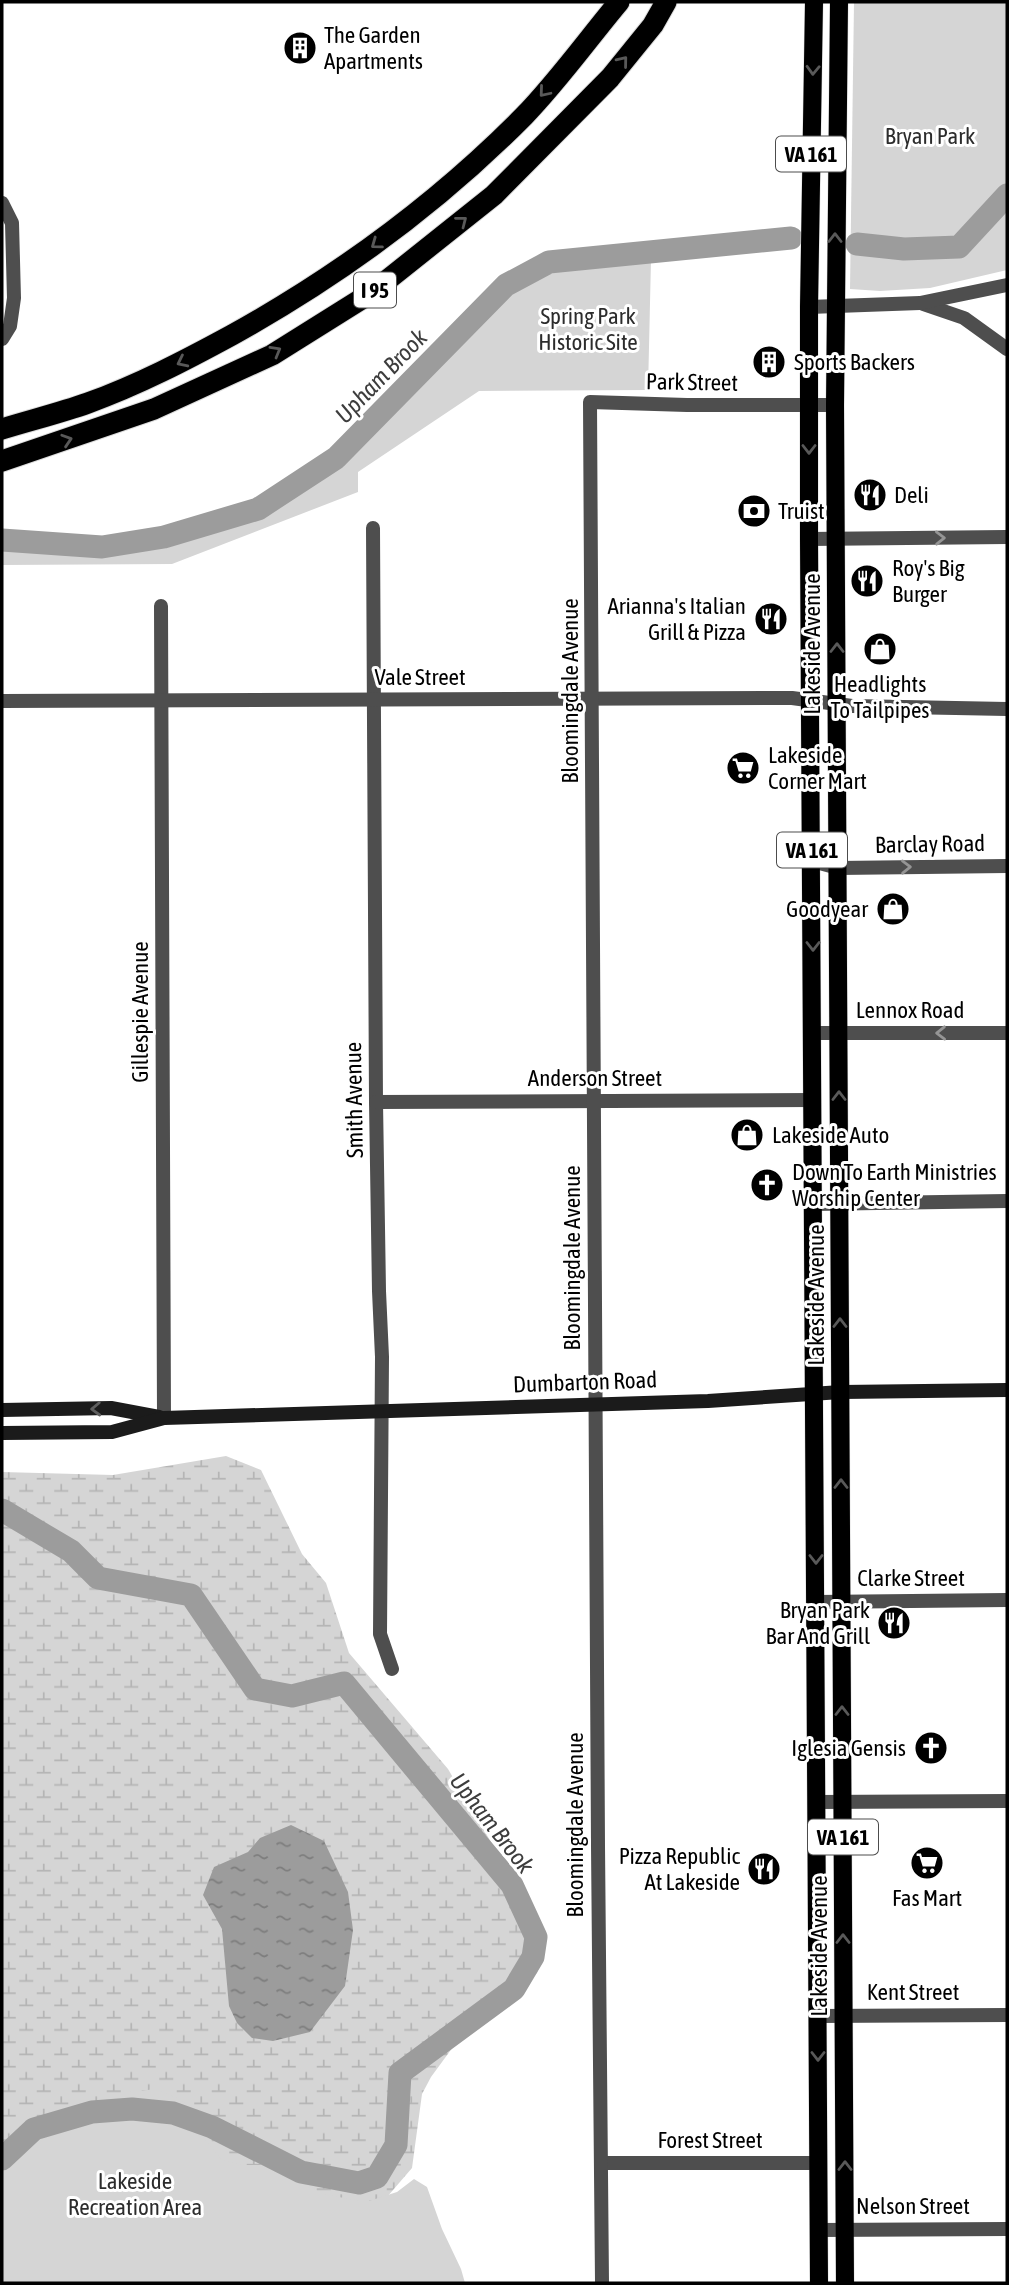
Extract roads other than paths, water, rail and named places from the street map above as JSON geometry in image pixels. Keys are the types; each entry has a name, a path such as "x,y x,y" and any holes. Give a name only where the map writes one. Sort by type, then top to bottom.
{"highway":[{"name":"I 95","path":"2,429 90,402 186,360 299,296 349,264 404,224 472,166 526,113 619,2"},
{"name":"I 95","path":"2,461 154,409 272,355 371,293 494,195 610,78 653,25 666,2"}],"main road":[{"name":"VA 161","path":"809,307 814,2"},
{"name":"VA 161","path":"835,306 839,2"},
{"name":"Lakeside Avenue","path":"835,306 845,2283"},
{"name":"Lakeside Avenue","path":"809,307 819,2283"},
{"name":"Dumbarton Road","path":"2,1410 111,1408 164,1418 708,1401 841,1392 1007,1390"},
{"name":"Dumbarton Road","path":"2,1433 113,1432 164,1418"}],"street":[{"path":"2,203 12,223 14,298 10,326 2,339"},
{"path":"809,307 920,303 1007,285"},
{"path":"920,303 964,318 1007,349"},
{"name":"Park Street","path":"590,402 835,405"},
{"name":"Bloomingdale Avenue","path":"590,402 602,2282"},
{"name":"Smith Avenue","path":"373,528 376,1102 381,1412 380,1634 392,1669"},
{"path":"809,539 1007,537"},
{"name":"Gillespie Avenue","path":"161,606 164,1418"},
{"name":"Vale Street","path":"2,701 792,698 852,706 1007,709"},
{"name":"Barclay Road","path":"812,861 838,868 1007,866"},
{"name":"Lennox Road","path":"813,1033 1007,1033"},
{"name":"Anderson Street","path":"376,1102 813,1100"},
{"path":"813,1204 1007,1201"},
{"name":"Clarke Street","path":"816,1601 1007,1600"},
{"path":"817,1802 1007,1801"},
{"name":"Kent Street","path":"818,2015 1007,2015"},
{"name":"Forest Street","path":"601,2162 818,2163"},
{"name":"Nelson Street","path":"819,2230 1007,2229"}],"water":[{"path":"291,1825 324,1841 348,1892 353,1930 345,1986 310,2032 273,2041 252,2038 237,2023 229,2006 222,1929 203,1895 214,1867 248,1852 260,1838"}],"waterway":[{"name":"Upham Brook","path":"857,244 904,249 959,247 1007,195"},
{"name":"Upham Brook","path":"2,540 102,547 164,537 258,509 336,458 506,285 549,262 791,238"},
{"name":"Upham Brook","path":"2,1510 71,1551 98,1578 191,1595 255,1689 292,1696 344,1683 512,1885 536,1937 533,1957 514,1989 400,2073 396,2145 377,2177 359,2183 301,2172 212,2127 173,2113 132,2109 92,2112 34,2129 2,2159"}],"place":[{"name":"The Garden Apartments","path":"300,48"},
{"name":"Sports Backers","path":"769,362"},
{"name":"Deli","path":"870,495"},
{"name":"Truist","path":"754,511"},
{"name":"Roy's Big Burger","path":"867,581"},
{"name":"Arianna's Italian Grill & Pizza","path":"771,619"},
{"name":"Headlights To Tailpipes","path":"880,649"},
{"name":"Lakeside Corner Mart","path":"743,768"},
{"name":"Goodyear","path":"893,909"},
{"name":"Lakeside Auto","path":"747,1135"},
{"name":"Down To Earth Ministries Worship Center","path":"767,1185"},
{"name":"Bryan Park Bar And Grill","path":"894,1623"},
{"name":"Iglesia Gensis","path":"931,1748"},
{"name":"Fas Mart","path":"927,1863"},
{"name":"Pizza Republic At Lakeside","path":"764,1869"}],"park label":[{"name":"Bryan Park","path":"930,136"},
{"name":"Spring Park Historic Site","path":"588,329"},
{"name":"Lakeside Recreation Area","path":"135,2194"}]}
